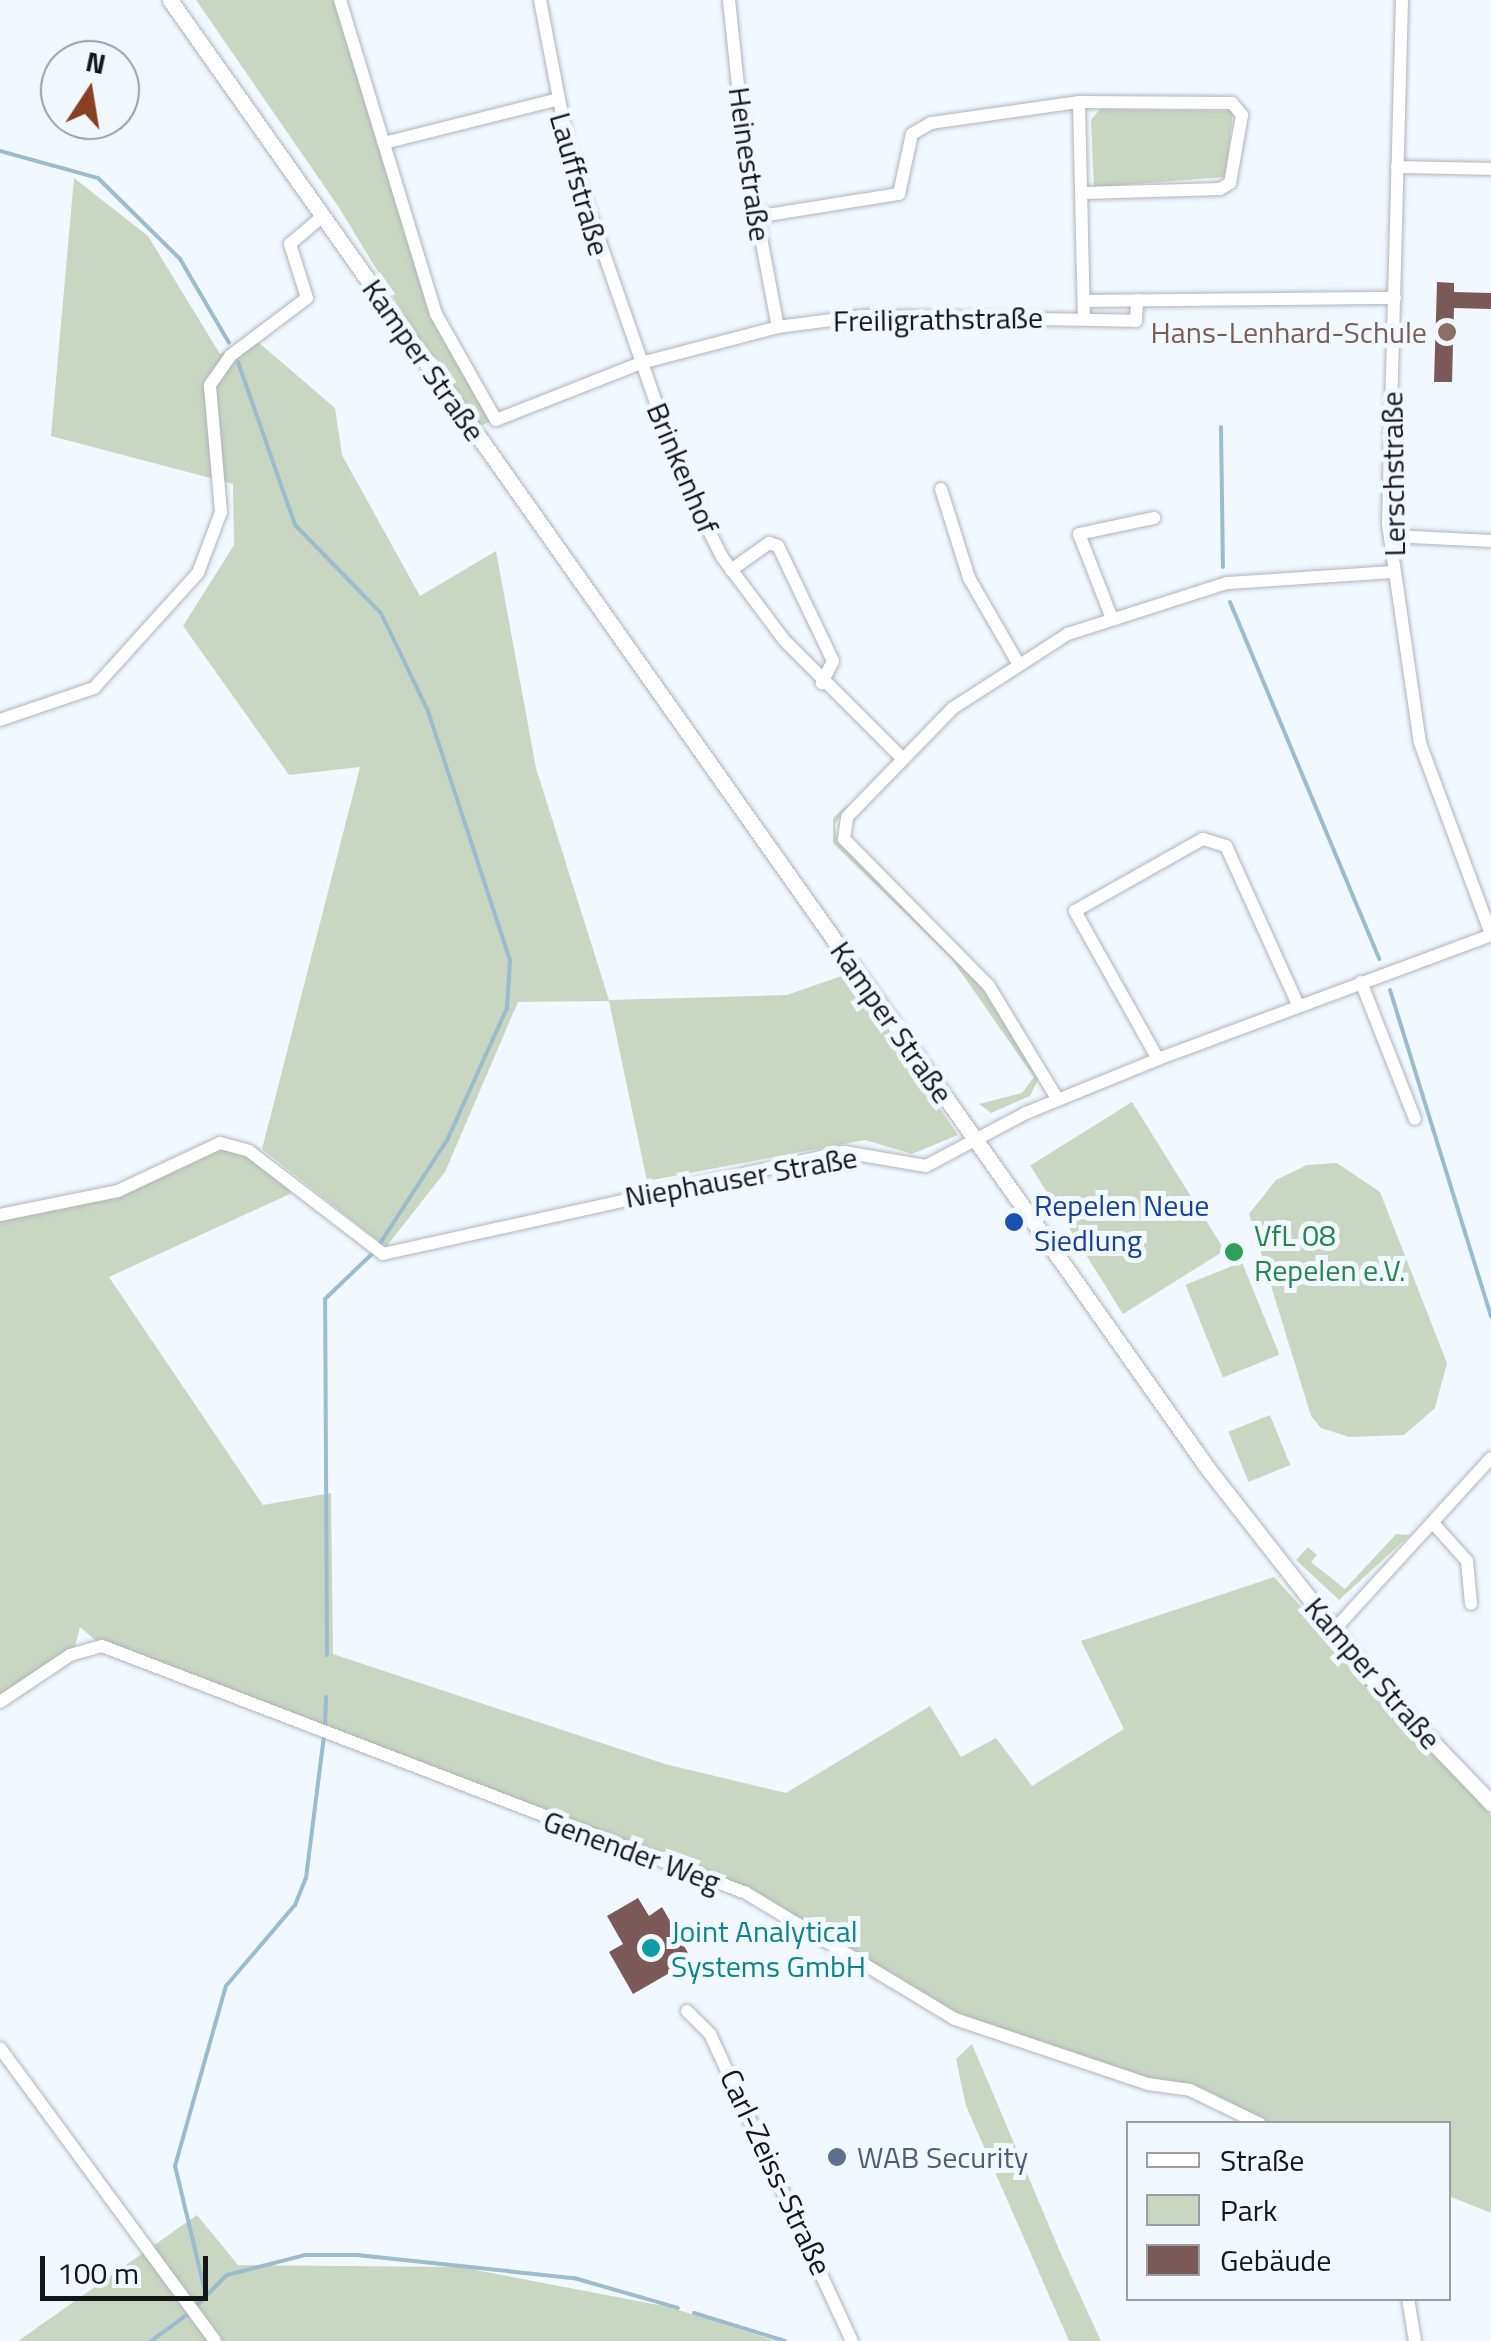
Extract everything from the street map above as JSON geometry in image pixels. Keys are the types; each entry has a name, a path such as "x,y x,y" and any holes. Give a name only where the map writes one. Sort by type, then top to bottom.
{"main road":[{"name":"Kamper Straße","path":"170,0 976,1141 1332,1631 1491,1803"}],"street":[{"name":"Kamper Straße","path":"340,0 442,328 496,420"},
{"name":"Lauffstraße","path":"540,0 555,100 641,363"},
{"name":"Heinestraße","path":"729,0 755,216 778,327"},
{"name":"Lerschstraße","path":"1402,0 1394,572 1425,760 1491,934"},
{"path":"384,143 555,100"},
{"path":"755,216 899,194 912,134 931,123 1079,102 1232,103 1242,115 1230,183 1220,189 1084,193"},
{"path":"1079,102 1084,319"},
{"path":"1397,166 1491,169"},
{"path":"0,720 94,688 198,573 221,512 210,385 230,356 307,298 290,244 322,216"},
{"name":"Freiligrathstraße","path":"1085,302 1395,298"},
{"name":"Freiligrathstraße","path":"496,420 641,363 778,327 863,316 1136,320 1136,300"},
{"name":"Brinkenhof","path":"641,363 682,478 731,570 822,682 900,757"},
{"path":"941,489 969,578 1018,661"},
{"path":"1112,616 1079,534 1154,518"},
{"path":"1392,536 1491,541"},
{"name":"Brinkenhof","path":"731,570 770,543 778,546 833,662 822,682"},
{"path":"1058,1100 989,986 852,848 842,826 900,757 1018,661 1112,616 1260,578 1394,572"},
{"path":"1158,1059 1075,911 1202,839 1226,846 1298,1006"},
{"name":"Niephauser Straße","path":"0,1216 118,1191 195,1150 234,1144 382,1254 844,1152 926,1166 1058,1100 1491,934"},
{"path":"1361,982 1414,1119"},
{"path":"1332,1631 1491,1458"},
{"path":"1433,1523 1467,1561 1471,1604"},
{"name":"Genender Weg","path":"0,1702 70,1656 102,1646 786,1911 906,1994 955,2019 1148,2084 1190,2090 1254,2121"},
{"name":"Carl-Zeiss-Straße","path":"687,2011 710,2034 852,2341"},
{"path":"0,2048 216,2341"},
{"path":"1408,2301 1415,2341"}],"green space":[{"path":"196,0 343,0 418,267 496,420 473,428 338,206"},
{"path":"1100,109 1233,111 1226,177 1094,187 1091,120"},
{"path":"74,178 148,236 220,354 251,336 335,408 342,455 420,596 496,551 536,768 609,1000 787,995 847,974 958,1135 912,1154 865,1140 647,1181 609,1001 518,1002 445,1172 386,1247 262,1149 360,767 289,775 183,626 234,545 233,484 51,436"},
{"path":"849,804 835,824 837,841 978,981 1039,1078 1030,1096 991,1113 979,1104 1022,1093 1034,1077 951,958 833,843 833,818"},
{"path":"1132,1102 1225,1250 1123,1314 1030,1166"},
{"path":"219,1145 249,1153 292,1193 109,1277 263,1505 331,1493 333,1654 665,1764 786,1793 930,1706 961,1757 996,1738 1032,1786 1124,1729 1081,1641 1274,1577 1491,1815 1491,2213 1451,2197 1451,2121 1256,2121 1190,2090 1148,2084 955,2019 787,1911 102,1646 80,1627 75,1647 0,1697 0,1218 126,1191"},
{"path":"1337,1163 1380,1192 1447,1363 1435,1408 1404,1435 1349,1437 1321,1428 1311,1416 1249,1214 1276,1180 1307,1165"},
{"path":"1242,1262 1279,1355 1223,1378 1185,1285"},
{"path":"1270,1415 1290,1465 1249,1482 1228,1432"},
{"path":"1396,1534 1410,1535 1339,1600 1296,1560 1308,1547 1317,1555 1311,1562 1345,1589"},
{"path":"972,2044 1101,2341 1069,2341 966,2106 956,2059"},
{"path":"197,2215 238,2265 460,2267 669,2307 776,2341 18,2341"}],"building":[{"path":"1437,282 1454,283 1454,292 1491,293 1491,309 1454,308 1452,382 1434,382"},
{"name":"Joint Analytical Systems GmbH","path":"638,1898 649,1916 662,1907 692,1960 633,1994 609,1952 623,1944 607,1916"}],"waterway":[{"path":"0,151 98,178 180,259 229,343"},
{"path":"238,362 295,525 381,613 428,711 510,961 507,1008 447,1140 379,1245"},
{"path":"1221,427 1223,567"},
{"path":"1230,602 1379,959"},
{"path":"1390,990 1491,1317"},
{"path":"327,1655 325,1299 372,1254"},
{"path":"325,1727 326,1697"},
{"path":"206,2295 175,2166 226,1986 295,1905 306,1878 324,1736"},
{"path":"195,2307 227,2275 305,2255 357,2255 574,2278 678,2308"},
{"path":"694,2313 785,2341"},
{"path":"151,2341 188,2314"}],"place":[{"name":"Hans-Lenhard-Schule","path":"1447,332"},
{"name":"Repelen Neue Siedlung","path":"1014,1222"},
{"name":"VfL 08 Repelen e.V.","path":"1234,1252"},
{"name":"Joint Analytical Systems GmbH","path":"651,1948"},
{"name":"WAB Security","path":"837,2157"}]}
